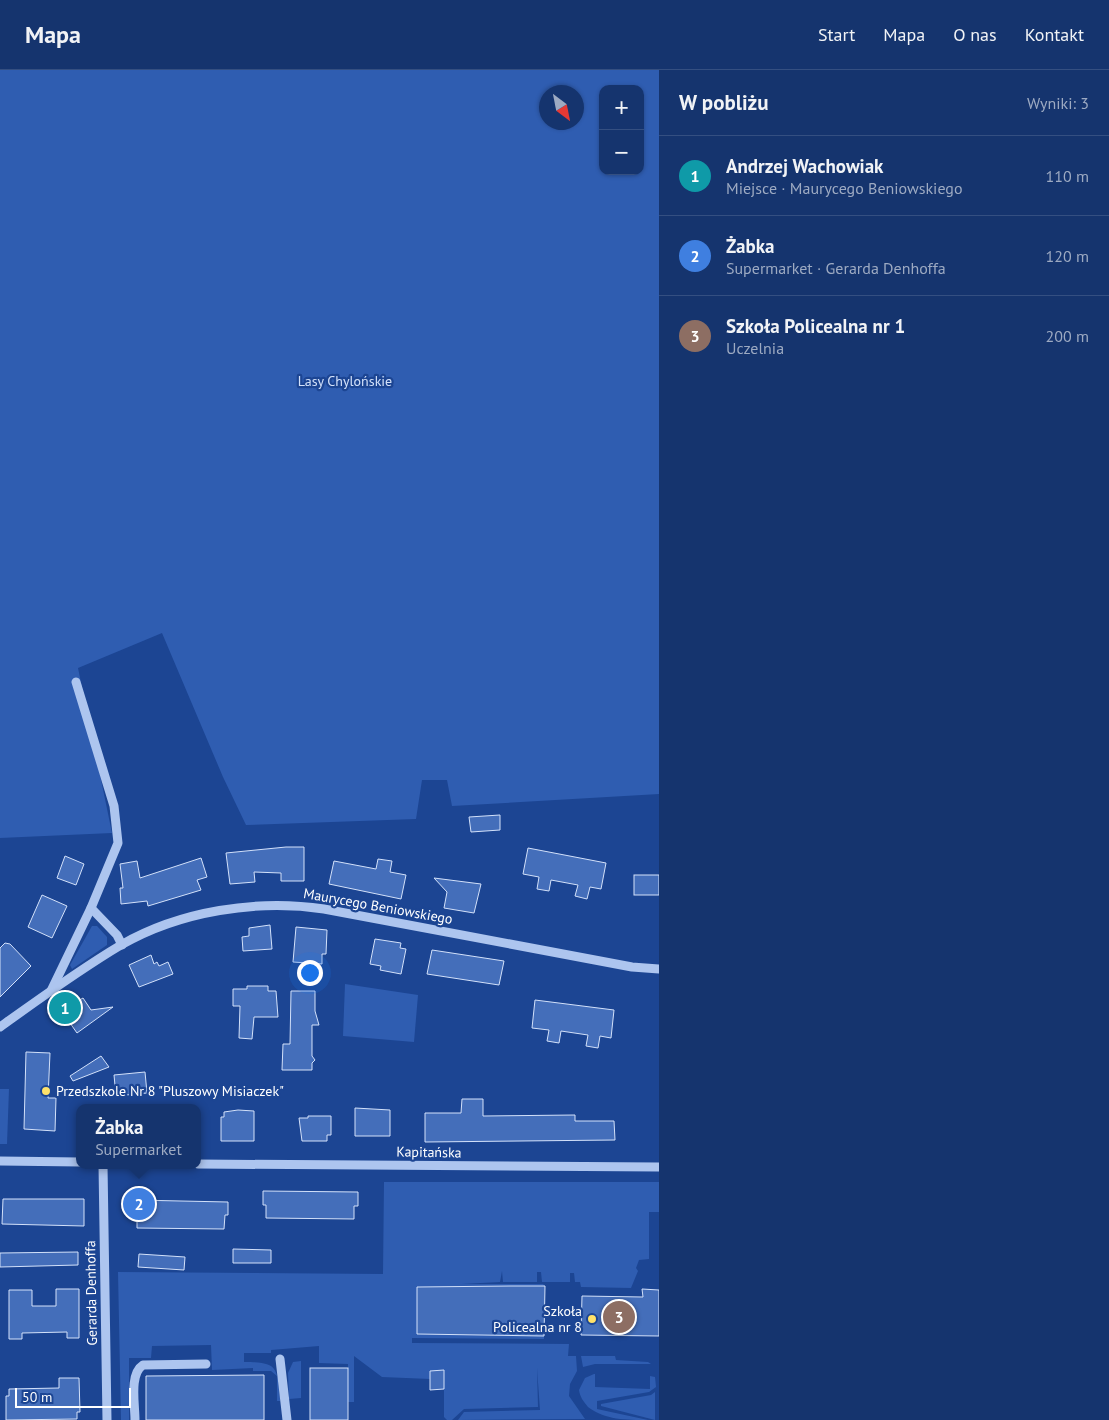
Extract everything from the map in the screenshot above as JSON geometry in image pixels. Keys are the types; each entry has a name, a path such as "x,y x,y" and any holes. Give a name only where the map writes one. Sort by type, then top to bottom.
{"street":[{"path":"51,990 91,908 118,843 118,829 114,806 76,682"},
{"name":"Maurycego Beniowskiego","path":"0,1026 51,990 122,945 191,917 255,906 306,906 632,967 659,969"},
{"path":"91,908 117,935 122,945"},
{"path":"0,1161 76,1162"},
{"name":"Kapitańska","path":"201,1164 659,1167"},
{"name":"Gerarda Denhoffa","path":"103,1169 107,1420"},
{"path":"280,1359 287,1420"},
{"path":"135,1420 135,1374 139,1368 144,1365 206,1364"}],"green space":[{"name":"Lasy Chylońskie","path":"0,70 659,70 659,794 452,806 447,780 422,780 416,819 246,825 223,777 162,633 78,668 112,833 0,838"},
{"path":"92,926 97,926 107,937 107,945 72,969 70,965"},
{"path":"345,984 418,995 414,1042 343,1036"},
{"path":"0,1089 9,1089 7,1144 0,1144"},
{"path":"384,1182 659,1182 659,1212 649,1212 649,1259 639,1260 636,1268 638,1271 631,1288 581,1287 580,1282 575,1282 574,1273 570,1273 570,1282 542,1282 541,1272 537,1272 537,1282 503,1282 502,1271 500,1282 462,1284 543,1284 545,1286 417,1288 417,1334 544,1336 544,1339 412,1338 412,1343 569,1344 568,1356 576,1356 577,1371 570,1384 569,1396 585,1419 458,1420 464,1412 540,1410 537,1368 538,1407 464,1409 452,1420 447,1420 444,1417 444,1371 430,1371 430,1379 382,1377 354,1356 354,1402 348,1402 348,1364 319,1363 319,1346 271,1350 271,1353 244,1353 244,1362 270,1365 274,1368 277,1376 271,1371 253,1371 253,1368 212,1370 211,1345 152,1346 151,1358 129,1358 129,1420 121,1420 118,1272 383,1274"},
{"path":"581,1356 615,1356 616,1360 648,1362 651,1364 595,1364 583,1367"},
{"path":"301,1361 301,1398 289,1399 288,1373 293,1362"},
{"path":"595,1374 595,1387 650,1389 650,1376 655,1377 656,1387 649,1392 597,1401 597,1409 648,1420 609,1417 601,1415 588,1407 582,1399 579,1390 585,1378"},
{"path":"277,1376 278,1379 280,1401 277,1401"},
{"path":"655,1392 655,1420 601,1406 601,1404 651,1395"}],"building":[{"path":"500,815 500,830 471,832 469,817"},
{"path":"304,847 304,881 281,881 281,873 254,872 255,882 230,884 226,853"},
{"path":"528,848 606,863 601,889 590,887 587,899 575,896 578,885 551,880 549,891 537,889 539,877 523,874"},
{"path":"65,856 84,864 76,885 57,878"},
{"path":"201,858 207,877 197,880 201,890 148,906 147,901 121,904 120,888 123,888 120,864 137,861 140,878"},
{"path":"378,859 392,861 390,872 406,875 401,899 329,884 334,861 376,869"},
{"path":"634,875 659,875 659,895 634,895"},
{"path":"434,878 481,884 474,913 444,908 447,892"},
{"path":"42,895 67,906 52,938 28,927"},
{"path":"270,925 272,949 243,951 242,937 249,936 249,928"},
{"path":"296,927 327,930 326,954 322,954 322,964 293,962"},
{"path":"375,939 401,943 400,948 406,949 401,974 380,970 381,966 370,964"},
{"path":"5,943 10,944 31,966 0,997 0,948"},
{"path":"432,950 504,961 499,985 427,974"},
{"path":"151,955 154,964 157,962 159,966 168,962 173,974 139,987 129,965"},
{"path":"247,986 268,986 268,991 276,991 278,1017 254,1017 252,1039 239,1038 240,1006 233,1006 233,989 247,989"},
{"path":"291,991 315,991 315,1011 319,1025 312,1025 312,1056 315,1060 312,1063 312,1070 282,1070 283,1044 290,1044"},
{"path":"83,998 91,1010 113,1007 77,1033 65,1016 68,1014 64,1009"},
{"path":"535,1000 614,1010 611,1038 600,1036 598,1048 586,1046 588,1035 561,1031 559,1043 547,1041 549,1030 532,1028"},
{"path":"26,1052 50,1053 48,1098 56,1098 55,1131 24,1129"},
{"path":"101,1056 109,1067 73,1081 70,1076"},
{"path":"145,1072 147,1093 116,1096 114,1075"},
{"path":"462,1099 483,1099 483,1116 575,1115 575,1121 614,1121 615,1140 425,1142 425,1113 461,1113"},
{"path":"355,1108 390,1110 390,1136 355,1136"},
{"path":"238,1110 254,1111 254,1141 221,1141 221,1117 224,1117 224,1112"},
{"path":"308,1116 331,1116 331,1135 327,1135 327,1141 302,1141 299,1118 308,1118"},
{"path":"263,1191 358,1192 358,1206 354,1206 354,1219 266,1218 266,1205 263,1205"},
{"path":"3,1199 84,1199 84,1226 2,1224"},
{"path":"134,1200 228,1202 228,1215 225,1215 224,1229 137,1228"},
{"path":"233,1249 271,1250 271,1263 233,1263"},
{"path":"78,1252 78,1265 0,1267 0,1253"},
{"path":"139,1254 185,1257 184,1270 138,1267"},
{"path":"545,1286 544,1336 417,1334 417,1287"},
{"path":"56,1289 79,1289 79,1338 67,1338 67,1332 22,1333 22,1339 9,1339 9,1290 32,1290 32,1306 56,1306"},
{"path":"642,1289 659,1290 659,1336 581,1335 582,1296 643,1297"},
{"path":"310,1368 348,1368 348,1420 310,1420"},
{"path":"444,1370 444,1389 430,1390 430,1371"},
{"path":"264,1375 264,1420 146,1420 146,1376"},
{"path":"59,1378 79,1378 80,1412 77,1412 77,1419 6,1420 6,1396 9,1396 9,1389 59,1388"}],"place":[{"name":"Andrzej Wachowiak","path":"65,1008"},
{"name":"Przedszkole Nr 8 \"Pluszowy Misiaczek\"","path":"46,1091"},
{"name":"Żabka","path":"139,1204"},
{"name":"Szkoła Policealna nr 1","path":"619,1317"},
{"name":"Szkoła Policealna nr 8","path":"592,1319"}]}
